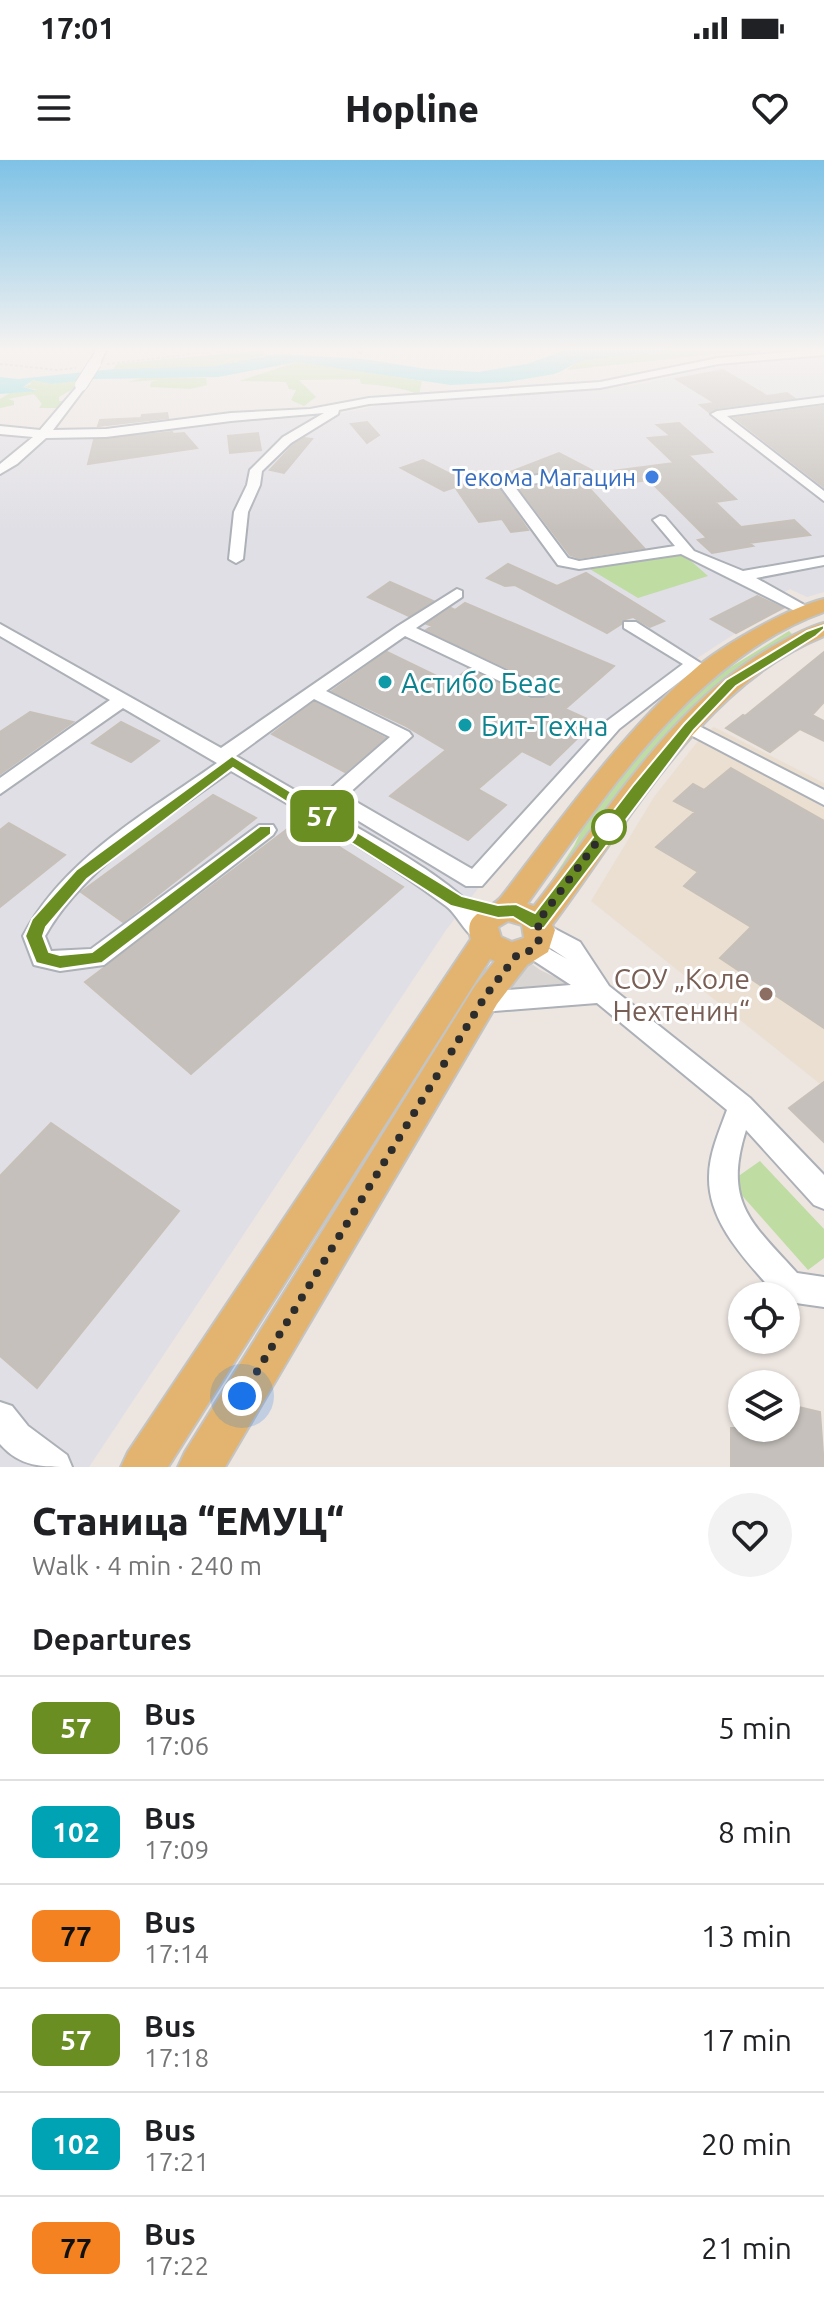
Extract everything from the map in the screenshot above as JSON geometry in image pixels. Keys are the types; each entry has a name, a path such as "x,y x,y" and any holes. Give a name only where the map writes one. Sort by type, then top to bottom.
{"main road":[{"path":"200,1467 482,1002 513,932 571,824 673,703 706,671 818,613"},
{"path":"143,1467 513,932 606,830 689,727 731,683 824,629"}],"street":[{"path":"0,470 24,454 66,409"},
{"path":"0,430 43,434 106,433 310,409"},
{"path":"236,559 244,505 256,486 256,470 287,440 337,409"},
{"path":"755,409 717,414 824,497"},
{"path":"544,478 510,483 508,487 563,562 579,565 684,549"},
{"path":"660,520 689,554 818,613"},
{"path":"741,576 824,561"},
{"path":"266,830 96,958 60,962 42,958 34,936 39,924 81,875 313,692 457,594"},
{"path":"333,797 474,880 613,725 694,664 630,625"},
{"path":"0,629 228,758 457,902 513,932 601,993 741,1106 824,1195"},
{"path":"404,629 537,692"},
{"path":"313,692 403,736 315,811"},
{"path":"0,787 124,699"},
{"path":"689,727 824,798"},
{"path":"482,1002 601,993"},
{"path":"741,1106 723,1163 724,1198 735,1223 789,1287 824,1292"},
{"path":"0,1418 16,1438 55,1467"}],"shaded area":[{"path":"363,409 824,409 824,592 807,597 790,589 771,600 784,608 736,633 640,695 578,759 446,930 89,1467 0,1467 0,431 53,436 338,414"},
{"name":"СОУ „Коле Нехтенин“","path":"714,727 824,783 824,1087 591,901 654,797 702,736"},
{"path":"528,961 580,989 529,988 506,992"}],"green space":[{"path":"683,554 708,576 638,598 588,568"},
{"path":"789,631 792,634 717,685 676,723 544,892 574,846 589,814 669,717 713,678"},
{"path":"760,1161 824,1229 824,1258 808,1270 730,1182"}],"building":[{"path":"824,409 824,487 735,418"},
{"path":"167,413 168,418 98,426 100,420"},
{"path":"367,422 379,435 367,443 351,424"},
{"path":"679,423 712,452 688,455 736,499 715,502 741,527 794,520 810,535 749,543 753,546 712,553 698,540 707,538 649,480 589,488 644,548 579,558 570,555 520,489 550,484 553,477 546,472 505,477 498,486 528,530 511,532 502,519 479,522 455,487 444,491 401,468 423,460 474,486 559,453 597,473 674,463 648,438 671,436 657,425"},
{"path":"184,433 197,448 88,464 94,440"},
{"path":"258,433 261,450 230,453 228,436"},
{"path":"304,438 312,439 284,473 270,470 293,445"},
{"path":"508,564 557,586 586,573 664,621 650,627 633,617 622,620 607,633 515,585 505,586 487,578"},
{"path":"390,582 433,601 409,616 368,597"},
{"path":"757,596 783,608 736,633 711,619"},
{"path":"465,603 614,666 565,709 594,722 550,765 522,751 478,789 506,805 468,840 390,796 446,750 404,725 332,691 387,652 451,683 468,669 530,699 545,698 549,692 544,685 426,630 432,626 427,624"},
{"path":"824,652 824,702 812,715 824,721 824,741 800,729 770,752 726,728 745,716"},
{"path":"314,702 385,738 345,772 272,734"},
{"path":"30,712 73,722 0,774 0,732"},
{"path":"121,722 159,741 131,762 92,743"},
{"path":"731,768 824,821 824,1028 720,958 751,927 684,886 698,872 656,847 695,812 674,801 693,784 704,790"},
{"path":"213,795 256,818 123,922 81,892"},
{"path":"298,821 403,887 191,1074 85,982"},
{"path":"9,823 65,855 0,907 0,830"},
{"path":"824,1082 824,1142 789,1108"},
{"path":"51,1123 179,1211 37,1388 0,1356 0,1176"},
{"path":"800,1407 820,1412 824,1467 731,1467 731,1442 800,1442"}],"bus line":[{"name":"57","path":"266,830 96,958 83,962 42,958 34,936 39,924 81,875 232,761 457,902 498,912 516,910 532,917 537,923 639,788 689,727 731,683 824,629"}],"place":[{"name":"Текома Магацин","path":"652,477"},
{"name":"Астибо Беас","path":"385,682"},
{"name":"Бит-Техна","path":"465,725"},
{"name":"СОУ „Коле Нехтенин“","path":"766,994"}],"route":[{"path":"242,1396 486,995 517,955 526,953 538,944 541,937 537,923 611,823 609,827"}]}
